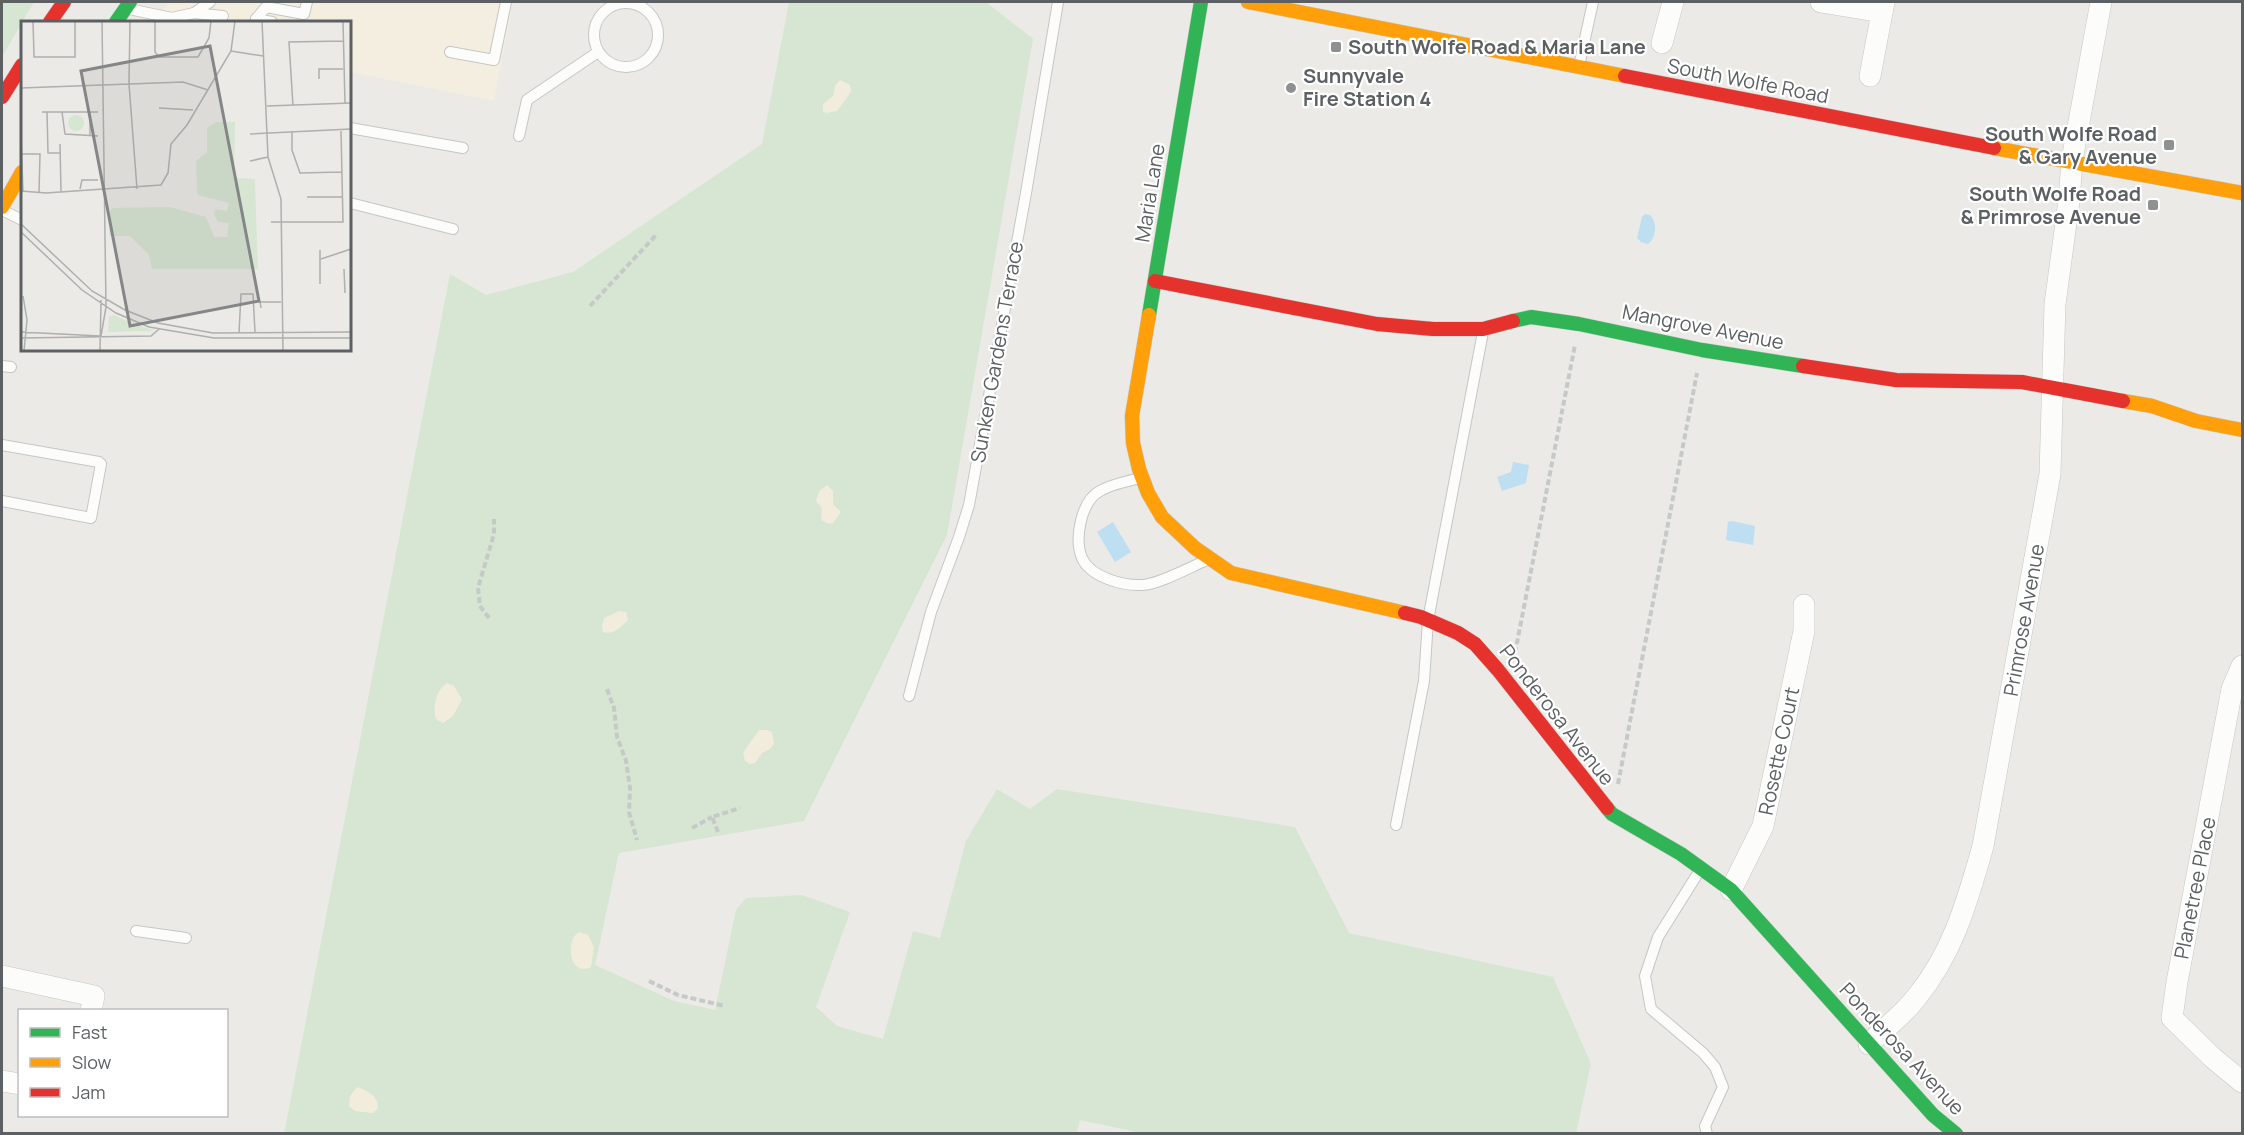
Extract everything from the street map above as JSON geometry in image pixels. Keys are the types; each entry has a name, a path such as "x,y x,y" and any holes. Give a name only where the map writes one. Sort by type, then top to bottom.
{"street":[{"path":"51,21 64,2"},
{"name":"Maria Lane","path":"1134,390 1155,281 1201,2"},
{"name":"South Wolfe Road","path":"1248,2 1903,131 2072,160 2242,193"},
{"path":"1662,43 1673,2"},
{"path":"1821,2 1883,7 1870,75"},
{"name":"Primrose Avenue","path":"1869,1044 1915,1000 1943,962 1957,929 1983,846 2050,474 2055,304 2069,201 2072,160 2101,2"},
{"path":"117,21 128,5"},
{"path":"2,98 21,67"},
{"path":"2,208 21,174"},
{"name":"Mangrove Avenue","path":"1155,281 1377,324 1433,330 1483,329 1531,317 1579,324 1702,350 1896,380 2022,382 2053,386 2152,406 2196,421 2242,430"},
{"name":"Ponderosa Avenue","path":"1134,390 1133,442 1148,493 1162,517 1194,548 1231,573 1428,620 1458,633 1475,644 1509,683 1612,814 1702,867 1731,890 1933,1114 1956,1134"},
{"name":"Rosette Court","path":"1731,890 1763,826 1804,631 1804,604"},
{"name":"Planetree Place","path":"2242,666 2232,688 2172,1018 2213,1058 2242,1082"},
{"path":"2,976 94,996 91,1009"},
{"path":"2,1081 18,1084"}],"lane":[{"path":"194,13 210,2"},
{"path":"256,21 266,7 301,18 307,2"},
{"path":"450,52 494,60 506,2"},
{"path":"631,2 645,8 652,17 657,27 657,41 653,51 646,59 625,67 606,60 598,51 593,32 597,20 604,11 614,4 631,2"},
{"name":"Sunken Gardens Terrace","path":"909,696 931,612 969,505 1058,2"},
{"path":"1579,66 1593,2"},
{"path":"128,5 172,18 194,13 223,16"},
{"path":"519,136 527,100 598,51"},
{"path":"351,128 463,148"},
{"path":"351,203 453,228"},
{"path":"2,208 21,218"},
{"path":"1396,825 1424,681 1428,620 1483,329"},
{"path":"2,445 101,464 91,518 2,501"},
{"path":"1142,477 1098,491 1083,511 1079,530 1082,558 1096,574 1121,583 1143,585 1210,559"},
{"path":"1702,867 1658,937 1645,976 1651,1009 1703,1053 1715,1067 1723,1087 1706,1126 1707,1134"},
{"path":"136,931 186,938"}],"path":[{"path":"590,306 657,234"},
{"path":"1509,683 1579,324"},
{"path":"1612,814 1702,350"},
{"path":"489,618 480,606 478,588 494,534 494,519"},
{"path":"606,689 614,708 618,737 626,761 630,788 629,812 637,840"},
{"path":"692,828 712,817 740,807"},
{"path":"712,817 718,832"},
{"path":"650,981 678,995 726,1006"}],"shaded area":[{"path":"170,2 513,2 494,101 351,72 351,21 154,21"}],"green space":[{"path":"2,2 34,2 21,21 2,57"},
{"path":"789,2 986,2 1033,39 947,535 804,821 619,853 595,965 674,1001 715,1010 736,910 746,898 802,895 850,912 816,1007 837,1026 883,1039 913,931 940,938 966,841 997,789 1030,809 1057,789 1295,827 1349,933 1553,977 1591,1064 1576,1133 1146,1134 1080,1120 1076,1134 284,1134 450,274 486,295 573,272 762,144"}],"sand":[{"path":"840,80 850,85 851,92 837,111 826,113 823,111 823,104 833,96 835,86"},
{"path":"827,485 833,491 833,504 841,512 833,523 829,524 821,520 822,508 816,501 819,491"},
{"path":"619,611 626,612 628,620 614,631 603,632 604,618"},
{"path":"447,683 454,686 462,699 453,716 443,723 436,719 435,704 440,690"},
{"path":"759,730 772,732 774,744 762,753 755,763 750,764 745,761 743,753"},
{"path":"579,932 588,935 594,947 591,967 584,969 574,963 571,950 574,937"},
{"path":"357,1087 368,1092 376,1100 378,1108 373,1113 355,1111 349,1106 350,1096"}],"water":[{"path":"1645,214 1653,218 1655,226 1653,238 1648,244 1637,238 1642,217"},
{"path":"1513,462 1529,465 1526,483 1502,491 1497,477 1511,472"},
{"path":"1113,522 1131,552 1115,562 1097,532"},
{"path":"1728,522 1755,526 1753,545 1726,540"}],"traffic: fast":[{"path":"117,21 130,2"},
{"path":"1149,315 1201,2"},
{"path":"1513,321 1531,317 1579,324 1702,350 1803,366"},
{"path":"1607,808 1612,814 1681,854 1731,890 1933,1115 1956,1134"}],"traffic: slow":[{"path":"1248,2 1625,76"},
{"path":"1994,148 2242,193"},
{"path":"2,207 21,174"},
{"path":"1149,315 1132,416 1133,443 1148,493 1162,517 1195,548 1231,573 1405,613"},
{"path":"2123,401 2152,406 2196,421 2242,430"}],"traffic: jam":[{"path":"51,21 64,2"},
{"path":"2,97 21,67"},
{"path":"1625,76 1994,148"},
{"path":"1155,281 1377,324 1433,329 1483,329 1513,321"},
{"path":"1803,366 1896,380 2022,382 2123,401"},
{"path":"1405,613 1421,617 1458,633 1475,644 1607,808"}],"place":[{"name":"South Wolfe Road & Maria Lane","path":"1336,47"},
{"name":"Sunnyvale Fire Station 4","path":"1291,88"},
{"name":"South Wolfe Road & Gary Avenue","path":"2169,145"},
{"name":"South Wolfe Road & Primrose Avenue","path":"2153,205"}]}
